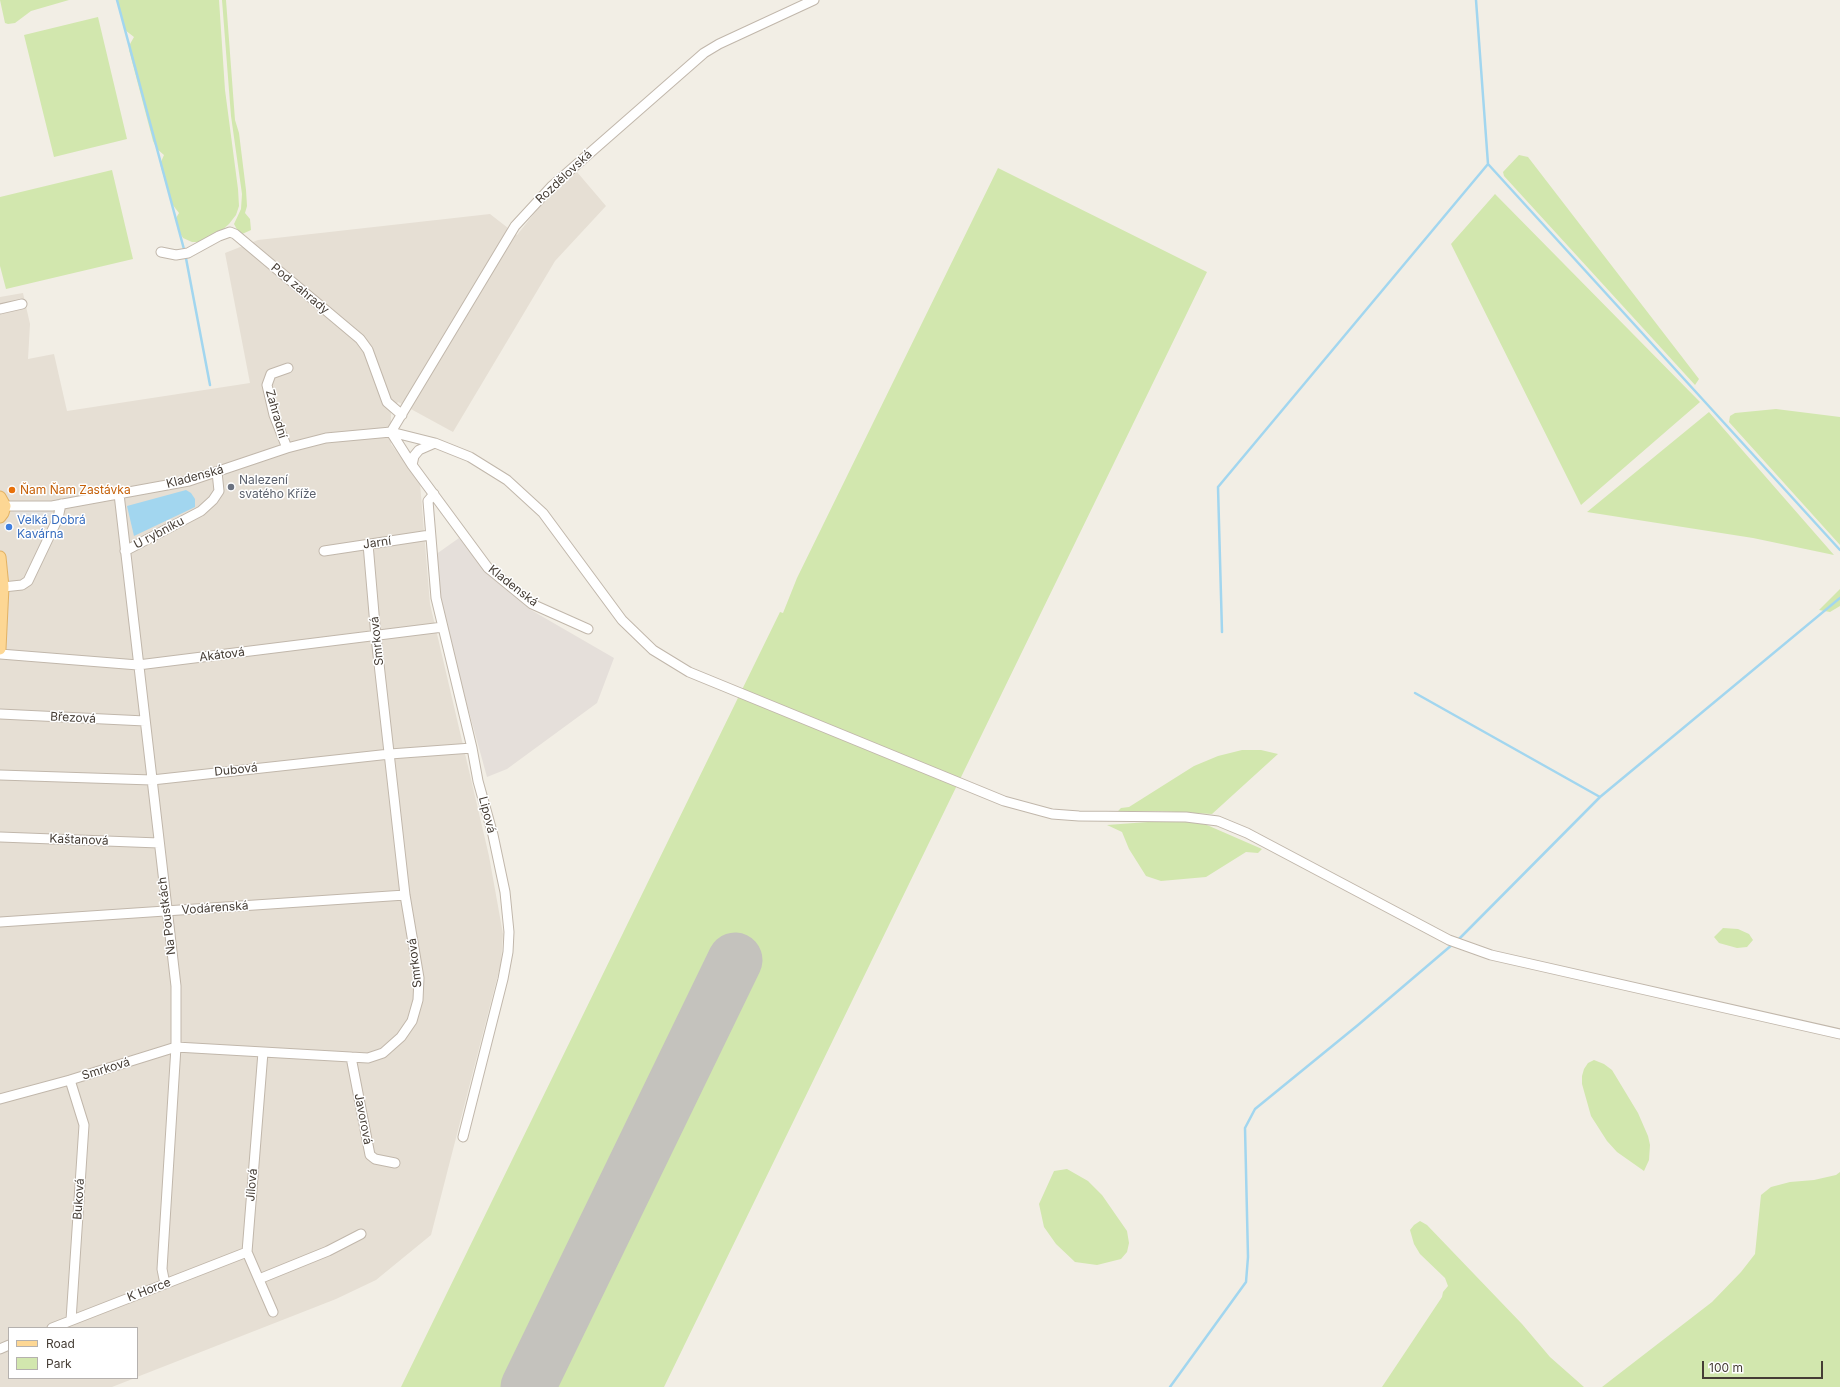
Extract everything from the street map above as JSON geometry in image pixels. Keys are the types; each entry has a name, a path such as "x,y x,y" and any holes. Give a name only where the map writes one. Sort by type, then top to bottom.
{"main road":[{"path":"0,517 4,513 2,501"},
{"path":"0,557 2,588 0,649"}],"street":[{"name":"Rozdělovská","path":"391,432 515,226 551,187 704,53 719,44 814,0"},
{"name":"Pod zahrady","path":"161,252 176,255 188,253 219,236 230,232 235,234 360,339 368,350 387,402 402,415"},
{"path":"0,309 22,304"},
{"name":"Zahradní","path":"286,448 274,415 267,385 271,374 288,368"},
{"path":"391,432 435,443 470,457 507,480 544,513 622,620 653,650 688,672 1004,801 1052,814 1079,816 1186,817 1218,821 1247,833 1449,940 1491,955 1840,1034"},
{"name":"Kladenská","path":"2,501 34,506 61,504 119,494 188,481 286,448 326,438 391,432 412,465 488,568 532,604 588,629"},
{"path":"412,465 414,456 419,450 435,443"},
{"name":"U rybníku","path":"119,494 125,551 201,511 213,500 219,491 217,472"},
{"name":"Lipová","path":"434,494 428,501 436,598 503,884 509,932 508,952 503,979 463,1137"},
{"path":"2,588 22,585 28,581 58,518 61,504"},
{"name":"Jarní","path":"324,550 430,535"},
{"name":"Smrková","path":"0,1099 70,1080 176,1047 368,1058 382,1053 401,1037 412,1021 418,1000 419,978 405,895 376,637 368,544"},
{"name":"Na Poustkách","path":"125,551 176,986 176,1047 162,1268 164,1284"},
{"name":"Akátová","path":"0,654 138,665 376,637 443,627"},
{"name":"Březová","path":"0,714 145,722"},
{"name":"Dubová","path":"0,775 152,780 390,754 472,748"},
{"name":"Kaštanová","path":"0,837 159,843"},
{"name":"Vodárenská","path":"0,922 405,895"},
{"name":"Jílová","path":"263,1052 247,1252 273,1312"},
{"name":"Javorová","path":"351,1057 370,1155 375,1160 395,1163"},
{"name":"Buková","path":"70,1080 84,1125 71,1320"},
{"path":"259,1279 328,1252 362,1234"},
{"name":"K Horce","path":"54,1327 247,1252"}],"shaded area":[{"path":"577,172 606,206 555,261 453,432 398,402 391,412 391,444 420,483 430,604 489,856 503,934 501,963 431,1235 376,1280 336,1299 138,1377 138,1327 8,1327 8,1379 132,1379 112,1387 0,1387 0,297 23,293 30,324 28,359 54,354 67,411 250,383 225,253 258,240 490,214 517,235 544,201"},
{"path":"13,506 50,506 51,516 16,519"},
{"path":"459,538 488,575 531,610 614,658 597,703 507,769 487,777 448,636 438,593 435,555"}],"green space":[{"path":"0,0 69,0 31,11 15,23 8,24 5,23"},
{"path":"117,0 219,0 225,90 239,206 236,215 229,224 220,232 199,242 192,242 183,238 178,230 176,218 179,213 172,204 160,164 164,155 157,149 153,141 129,50 130,44 134,37 125,30"},
{"path":"222,0 226,0 235,120 239,133 246,190 247,206 245,213 250,219 251,230 240,235 234,224 241,209 242,194 231,116"},
{"path":"98,17 127,139 54,157 24,35"},
{"path":"1519,155 1528,157 1699,379 1695,385 1504,176 1503,172"},
{"path":"998,168 1207,272 664,1387 401,1387 780,612 783,613 797,578"},
{"path":"112,170 133,259 6,289 0,266 0,197"},
{"path":"1495,194 1700,402 1581,505 1451,244"},
{"path":"1776,409 1840,417 1840,545 1729,422 1730,416 1735,413"},
{"path":"1709,412 1834,555 1753,538 1587,512"},
{"path":"1840,589 1840,606 1830,612 1819,610"},
{"path":"1242,750 1261,750 1278,754 1212,814 1158,811 1118,811 1121,808 1129,807 1194,766 1218,756"},
{"path":"1175,820 1200,822 1262,849 1258,853 1246,852 1206,877 1161,881 1146,876 1129,849 1122,832 1107,825"},
{"path":"1723,928 1738,929 1749,934 1753,940 1747,947 1737,948 1719,943 1714,937"},
{"path":"1594,1060 1604,1064 1612,1070 1638,1113 1648,1136 1650,1145 1649,1160 1644,1171 1617,1152 1607,1141 1591,1116 1582,1084 1582,1076 1588,1063"},
{"path":"1067,1169 1088,1181 1102,1195 1127,1231 1129,1243 1127,1252 1121,1259 1097,1265 1075,1262 1056,1244 1044,1227 1039,1204 1054,1171"},
{"path":"1840,1172 1840,1387 1602,1387 1712,1302 1741,1272 1755,1254 1761,1195 1771,1187 1790,1182 1814,1180 1836,1175"},
{"path":"1420,1221 1427,1225 1522,1324 1550,1357 1584,1387 1382,1387 1448,1286 1445,1278 1420,1254 1414,1244 1410,1230"}],"water":[{"path":"186,490 191,493 195,499 195,507 134,536 127,506"}],"waterway":[{"path":"117,0 185,253 210,385"},
{"path":"1476,0 1488,164 1840,550"},
{"path":"1222,632 1218,487 1488,164"},
{"path":"1457,941 1600,797 1840,598"},
{"path":"1415,693 1600,797"},
{"path":"1170,1387 1246,1282 1248,1257 1245,1128 1255,1109 1358,1025 1453,944"}],"runway":[{"path":"528,1387 735,960"}],"place":[{"name":"Nalezení svatého Kříže","path":"231,487"},
{"name":"Ňam Ňam Zastávka","path":"12,490"},
{"name":"Velká Dobrá Kavárna","path":"9,527"}]}
